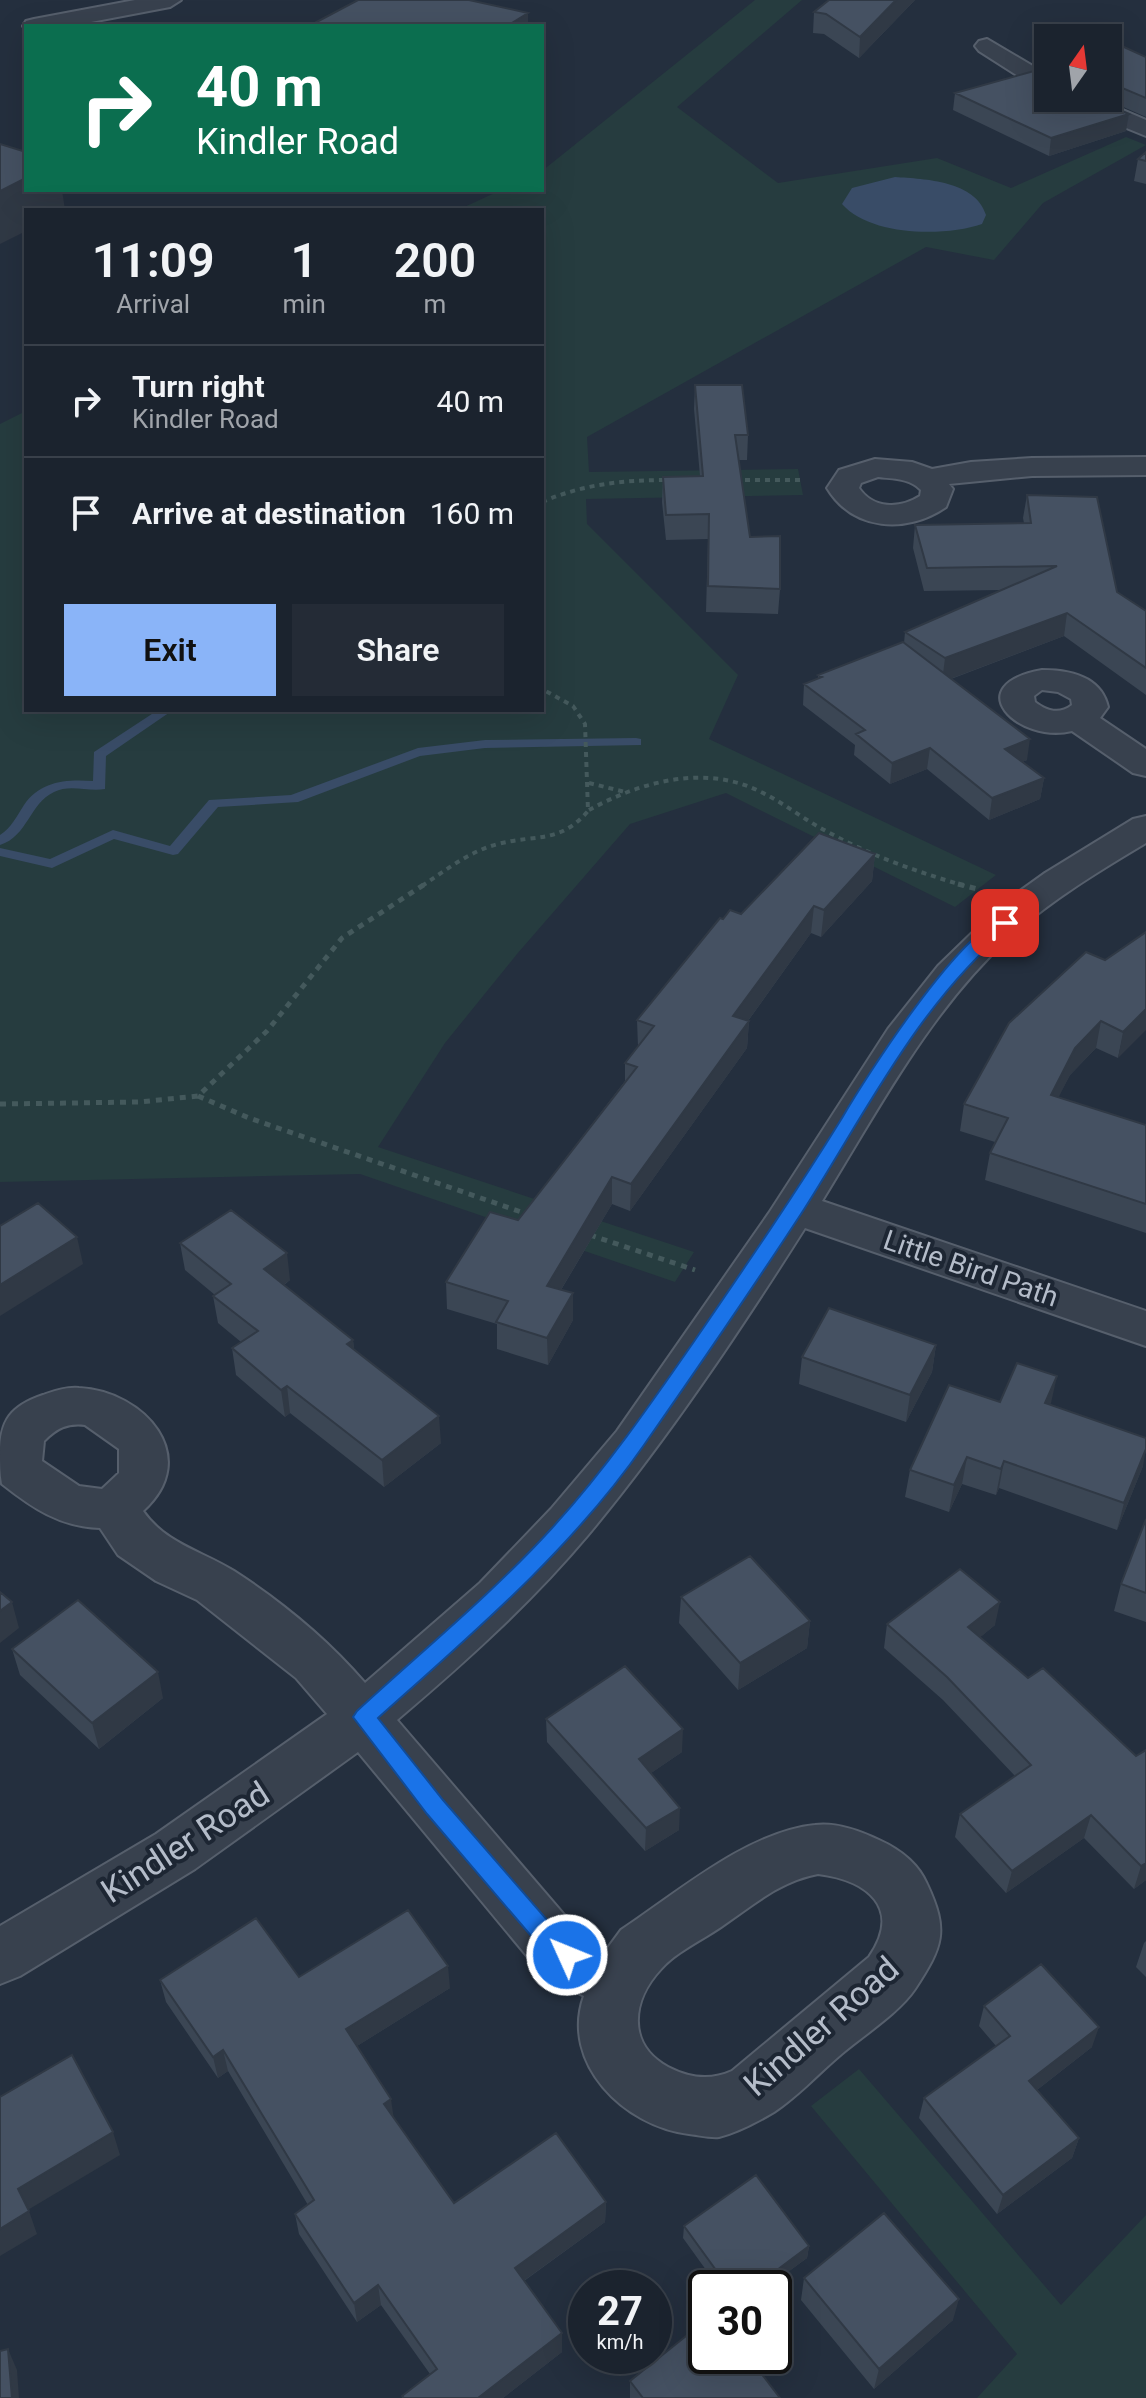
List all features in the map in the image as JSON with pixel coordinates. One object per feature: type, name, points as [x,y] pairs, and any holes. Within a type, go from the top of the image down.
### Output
[{"type":"street","points":[[48,24],[126,4],[170,0]]},
{"type":"street","points":[[987,46],[1034,76]]},
{"type":"street","points":[[1107,112],[1146,129]]},
{"type":"street","points":[[928,479],[971,471],[1032,467],[1146,466]]},
{"type":"street","points":[[890,467],[912,471],[928,479],[937,489],[935,500],[916,512],[898,514],[875,512],[856,505],[847,498],[843,488],[850,477],[861,471],[890,467]]},
{"type":"street","points":[[1078,719],[1146,765]]},
{"type":"street","name":"Kindler Road","points":[[0,1957],[229,1817],[364,1717],[460,1631],[559,1535],[635,1443],[795,1208],[887,1057],[939,988],[982,942],[1028,904],[1072,871],[1146,827]]},
{"type":"street","name":"Little Bird Path","points":[[795,1208],[1146,1329]]},
{"type":"street","points":[[113,1508],[136,1541],[174,1566],[215,1585],[279,1631],[315,1662],[552,1943],[583,1966],[617,1983]]},
{"type":"street","name":"Kindler Road","points":[[818,1849],[850,1853],[879,1867],[904,1895],[914,1920],[909,1948],[890,1976],[753,2091],[717,2108],[675,2103],[635,2081],[613,2054],[606,2016],[617,1983],[641,1949],[767,1864],[792,1854],[818,1849]]},
{"type":"path","points":[[721,480],[850,477]]},
{"type":"path","points":[[544,501],[577,486],[597,481],[675,480]]},
{"type":"path","points":[[544,690],[572,702],[585,724],[588,811]]},
{"type":"path","points":[[198,1096],[267,1031],[342,938],[464,858],[497,844],[559,835],[576,825],[588,811],[626,792],[702,777],[735,781],[757,790],[826,832],[879,857],[929,876],[1028,904]]},
{"type":"path","points":[[589,783],[626,792]]},
{"type":"path","points":[[0,1104],[139,1102],[198,1096],[249,1118],[536,1217]]},
{"type":"path","points":[[580,1231],[695,1270]]},
{"type":"green space","points":[[755,0],[802,0],[677,107],[778,183],[937,158],[1011,188],[1126,137],[1146,145],[1043,203],[994,260],[926,247],[587,437],[589,472],[798,469],[803,495],[586,499],[587,524],[738,675],[709,739],[996,875],[955,907],[726,793],[630,824],[517,954],[445,1043],[378,1147],[694,1252],[675,1282],[360,1174],[0,1182],[0,424],[24,412],[24,712],[544,712],[544,208],[462,208],[497,192],[544,192],[544,169]]},
{"type":"green space","points":[[859,2069],[1061,2305],[1146,2215],[1146,2398],[977,2398],[1017,2354],[811,2106]]},
{"type":"water","points":[[895,177],[934,181],[961,189],[980,204],[986,215],[982,224],[948,231],[908,231],[870,222],[854,215],[842,204],[852,188]]},
{"type":"building","points":[[358,0],[469,0],[528,13],[510,24],[313,24]]},
{"type":"building","points":[[829,0],[896,0],[860,37],[826,14],[814,12]]},
{"type":"building","points":[[1122,48],[1146,57],[1146,98],[1122,88]]},
{"type":"building","points":[[1034,71],[1034,112],[1122,111],[1129,114],[1051,138],[955,93]]},
{"type":"building","points":[[0,144],[24,151],[24,179],[0,191]]},
{"type":"building","points":[[695,385],[742,385],[748,435],[735,435],[750,537],[780,536],[780,589],[708,586],[709,514],[666,515],[663,477],[703,476]]},
{"type":"building","points":[[1027,495],[1097,497],[1117,592],[1146,611],[1146,668],[1067,613],[945,658],[905,632],[1057,566],[927,568],[915,525],[1031,523]]},
{"type":"building","points":[[903,642],[1030,739],[1005,749],[1044,778],[992,798],[930,748],[892,763],[856,734],[865,730],[804,684],[822,677],[818,675]]},
{"type":"building","points":[[819,833],[875,854],[824,910],[814,906],[733,1016],[749,1021],[631,1184],[612,1177],[547,1286],[573,1293],[547,1338],[496,1322],[508,1301],[446,1282],[490,1212],[518,1220],[637,1067],[625,1063],[654,1026],[637,1020],[720,918],[723,919],[730,910],[741,914]]},
{"type":"building","points":[[1146,932],[1146,1009],[1123,1032],[1101,1021],[1075,1048],[1051,1095],[1146,1125],[1146,1204],[990,1153],[1008,1118],[964,1104],[1009,1023],[1086,952],[1105,960]]},
{"type":"building","points":[[38,1203],[77,1237],[0,1285],[0,1226]]},
{"type":"building","points":[[231,1210],[287,1253],[264,1269],[353,1340],[347,1344],[439,1416],[382,1460],[287,1386],[281,1390],[232,1348],[258,1331],[213,1296],[231,1284],[180,1243]]},
{"type":"building","points":[[829,1308],[936,1345],[910,1395],[802,1357]]},
{"type":"building","points":[[1017,1363],[1057,1376],[1045,1403],[1146,1438],[1146,1449],[1124,1503],[1004,1461],[1001,1469],[967,1457],[954,1485],[910,1470],[949,1385],[1000,1402]]},
{"type":"building","points":[[1146,1519],[1146,1593],[1121,1584]]},
{"type":"building","points":[[750,1556],[810,1621],[740,1663],[681,1597]]},
{"type":"building","points":[[960,1569],[1000,1602],[968,1627],[1028,1678],[1043,1668],[1136,1756],[1146,1750],[1146,1863],[1141,1866],[1091,1815],[1012,1871],[960,1814],[1031,1765],[947,1677],[887,1624]]},
{"type":"building","points":[[0,1592],[12,1602],[0,1611]]},
{"type":"building","points":[[78,1600],[158,1672],[92,1723],[12,1649]]},
{"type":"building","points":[[625,1666],[683,1729],[639,1759],[680,1808],[646,1828],[546,1719]]},
{"type":"building","points":[[408,1910],[448,1966],[346,2029],[391,2099],[384,2104],[454,2203],[556,2133],[606,2202],[515,2268],[562,2333],[478,2398],[402,2396],[437,2369],[378,2285],[354,2303],[295,2214],[314,2200],[223,2050],[213,2057],[160,1980],[256,1918],[299,1977]]},
{"type":"building","points":[[1041,1964],[1099,2027],[1029,2081],[1079,2138],[1003,2195],[924,2098],[1010,2036],[984,2006]]},
{"type":"building","points":[[72,2055],[113,2132],[18,2189],[29,2211],[0,2229],[0,2097]]},
{"type":"building","points":[[756,2175],[809,2246],[777,2270],[716,2270],[684,2226]]},
{"type":"building","points":[[884,2213],[959,2299],[879,2369],[804,2278]]},
{"type":"building","points":[[688,2334],[688,2374],[762,2374],[780,2398],[643,2398],[630,2381],[639,2374],[672,2374],[672,2347]]},
{"type":"building","points":[[8,2349],[12,2398],[0,2398],[0,2351]]},
{"type":"waterway","points":[[0,841],[13,833],[33,802],[47,790],[64,785],[100,786],[99,755],[164,712]]},
{"type":"waterway","points":[[0,852],[52,864],[113,834],[173,851],[214,803],[293,799],[418,752],[485,744],[636,742]]},
{"type":"route","points":[[567,1955],[552,1943],[415,1784],[364,1717],[460,1631],[559,1535],[635,1443],[795,1208],[887,1057],[939,988],[982,942],[1005,923]]}]
